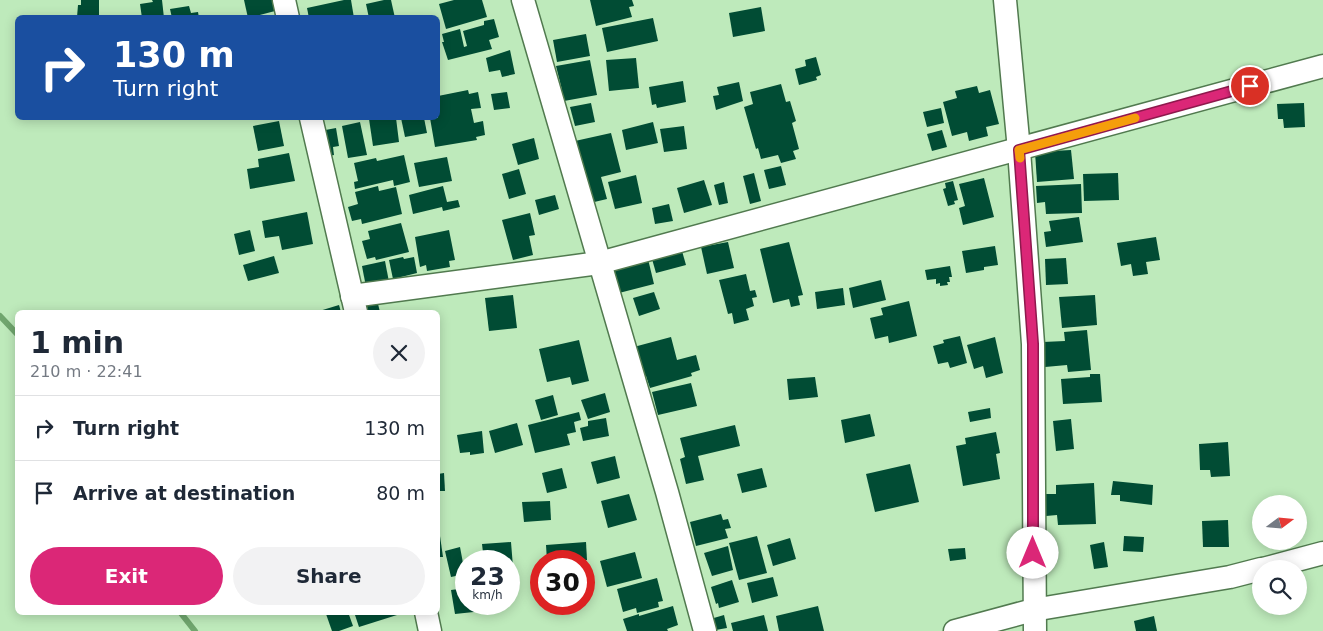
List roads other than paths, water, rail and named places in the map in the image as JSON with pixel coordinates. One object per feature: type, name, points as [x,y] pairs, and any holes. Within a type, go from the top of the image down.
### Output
[{"type":"street","points":[[284,0],[287,15]]},
{"type":"street","points":[[523,0],[667,492],[705,631]]},
{"type":"street","points":[[1005,0],[1019,150],[1033,344],[1034,621]]},
{"type":"street","points":[[311,120],[354,304],[599,263],[1323,66]]},
{"type":"street","points":[[1296,560],[1323,553]]},
{"type":"street","points":[[955,631],[1034,621],[1252,572]]},
{"type":"street","points":[[427,615],[430,631]]},
{"type":"waterway","points":[[0,316],[15,332]]},
{"type":"waterway","points":[[182,615],[195,631]]}]
